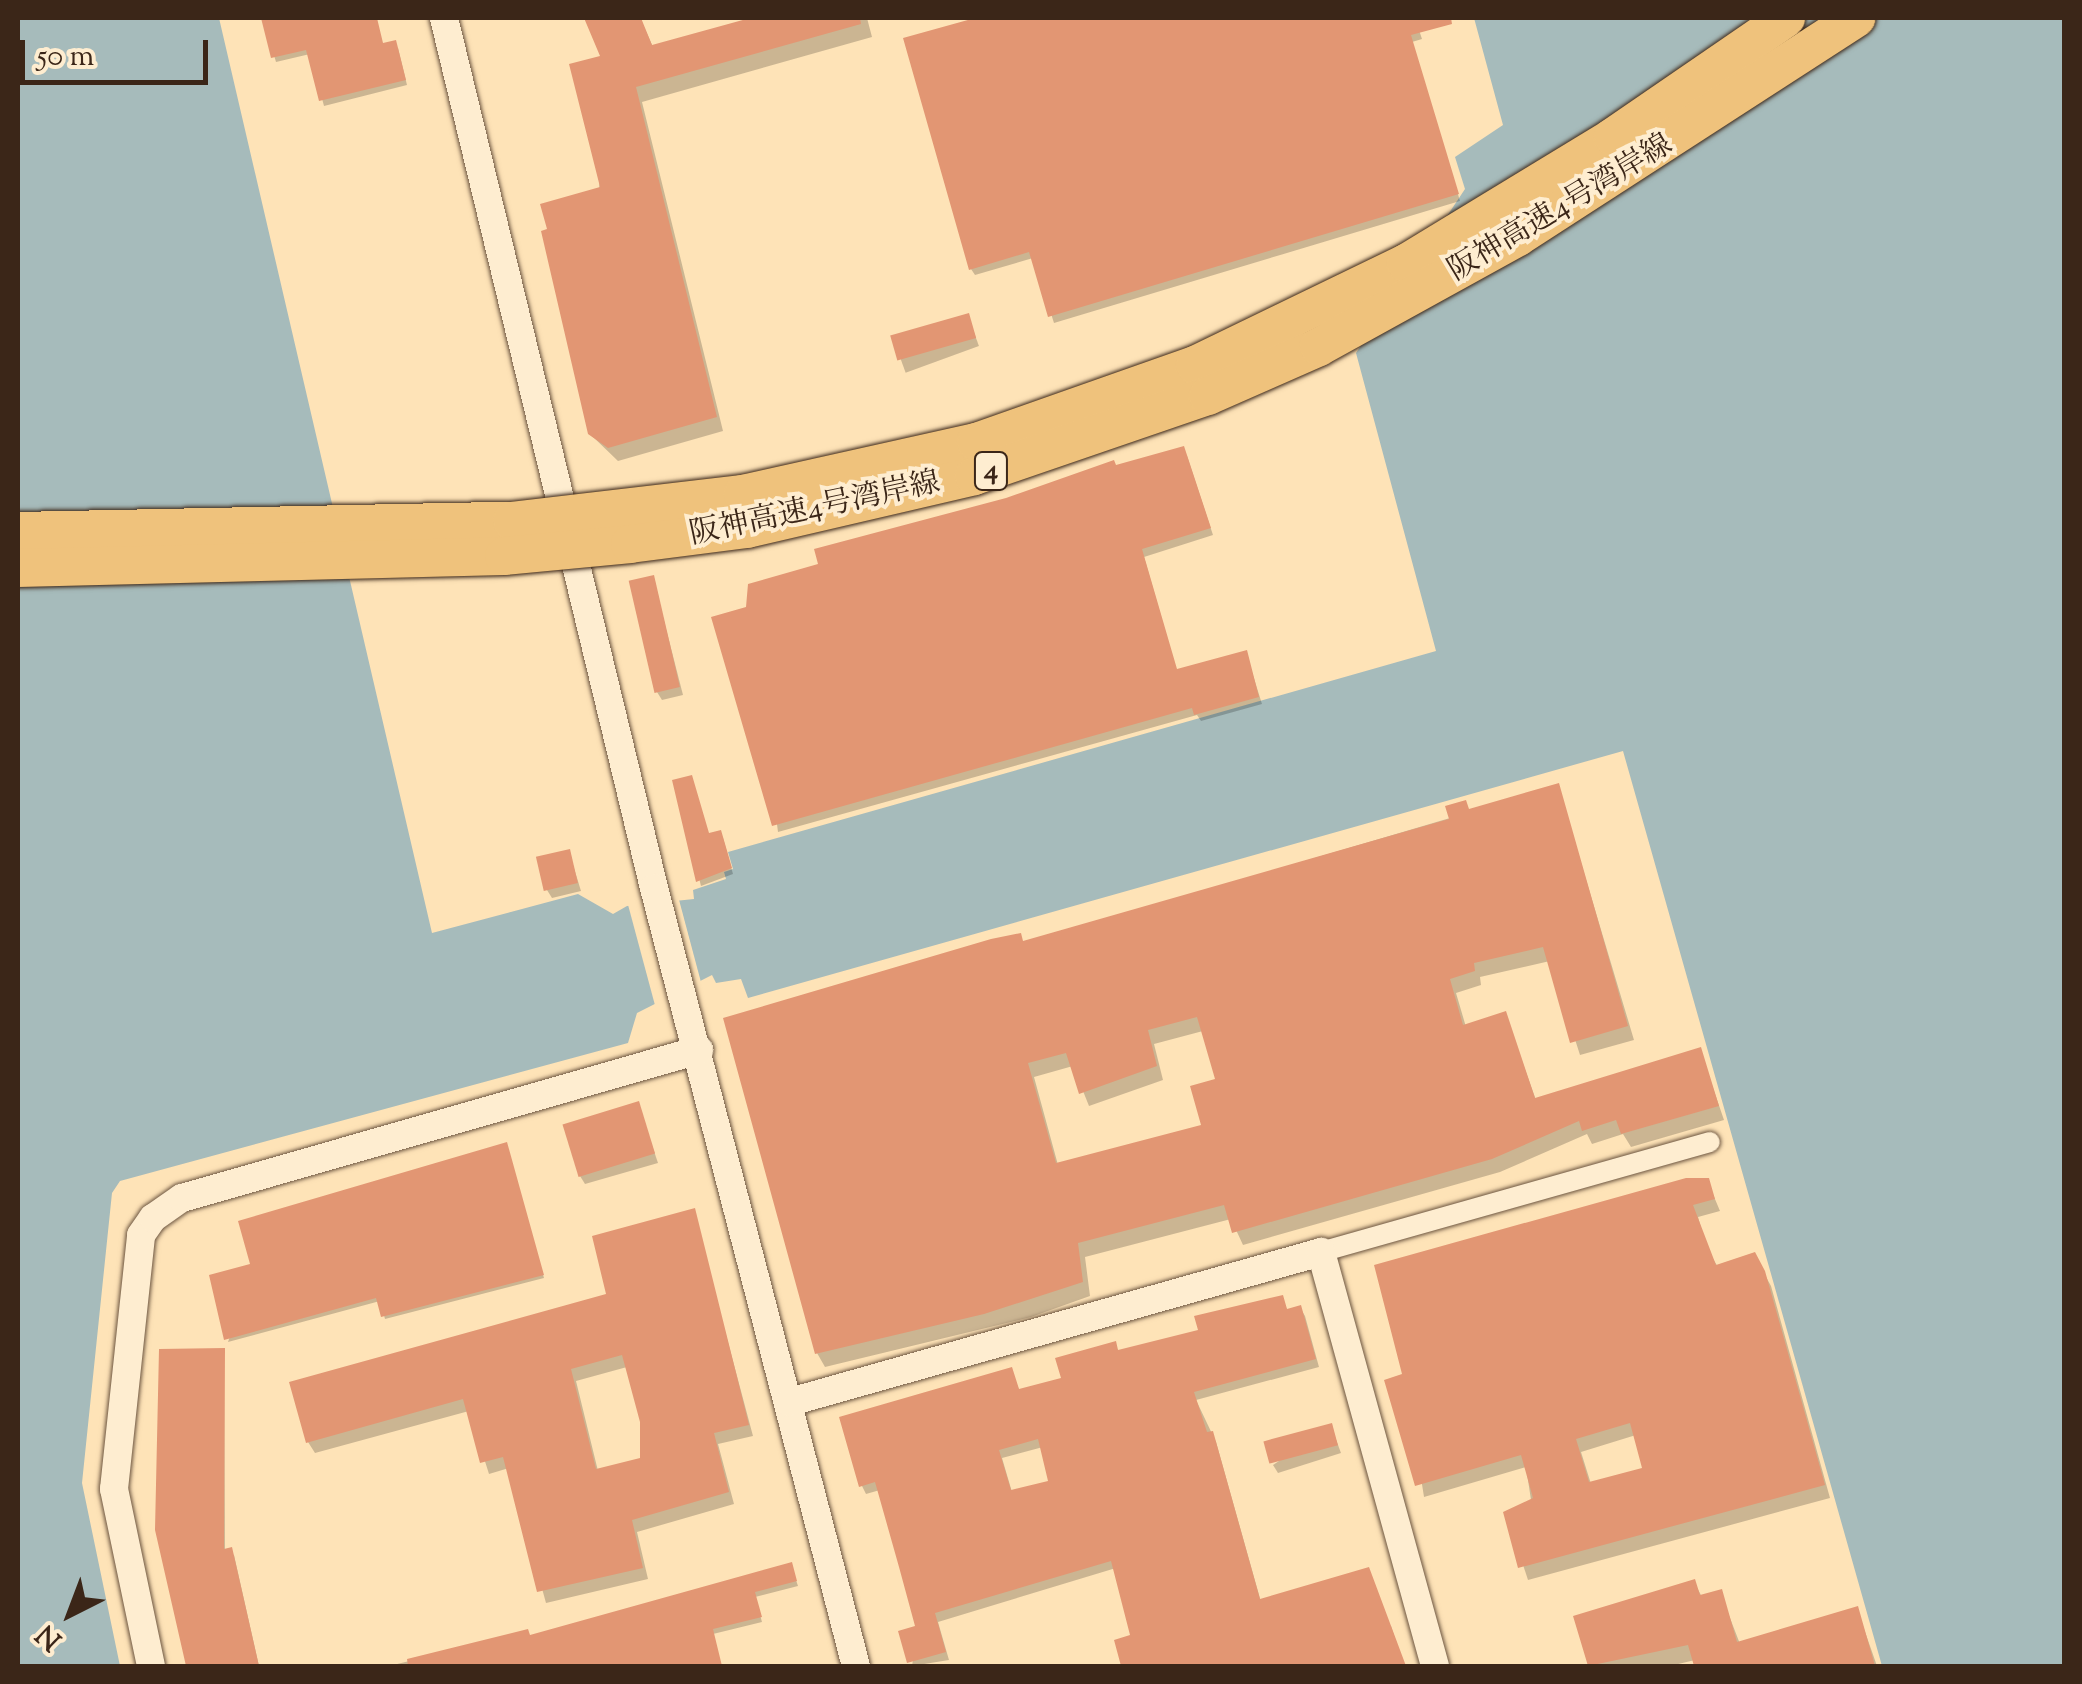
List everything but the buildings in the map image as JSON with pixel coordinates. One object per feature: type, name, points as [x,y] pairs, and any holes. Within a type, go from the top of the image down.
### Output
[{"type":"highway","name":"阪神高速4号湾岸線","points":[[18,531],[532,519],[743,494],[976,442],[1177,372],[1303,317],[1525,192],[1786,18]]},
{"type":"highway","name":"阪神高速4号湾岸線","points":[[18,568],[594,548],[747,529],[974,476],[1105,434],[1319,347],[1534,228],[1856,18]]},
{"type":"street","points":[[444,18],[654,888],[856,1666]]},
{"type":"street","points":[[152,1666],[114,1489],[141,1236],[154,1218],[182,1198],[699,1050]]},
{"type":"street","points":[[790,1402],[1710,1142]]},
{"type":"street","points":[[1321,1252],[1435,1666]]},
{"type":"shaded area","points":[[18,18],[219,18],[432,933],[578,894],[613,914],[627,906],[694,899],[693,890],[726,879],[724,872],[733,869],[728,852],[1436,651],[1356,353],[1465,189],[1455,157],[1503,125],[1474,18],[2064,18],[2064,1666],[1882,1666],[1623,751],[748,998],[741,979],[716,983],[712,975],[637,1013],[628,1043],[120,1181],[112,1193],[82,1483],[120,1666],[18,1666]]},
{"type":"pier","points":[[678,896],[702,986],[656,1009],[627,901]]}]
